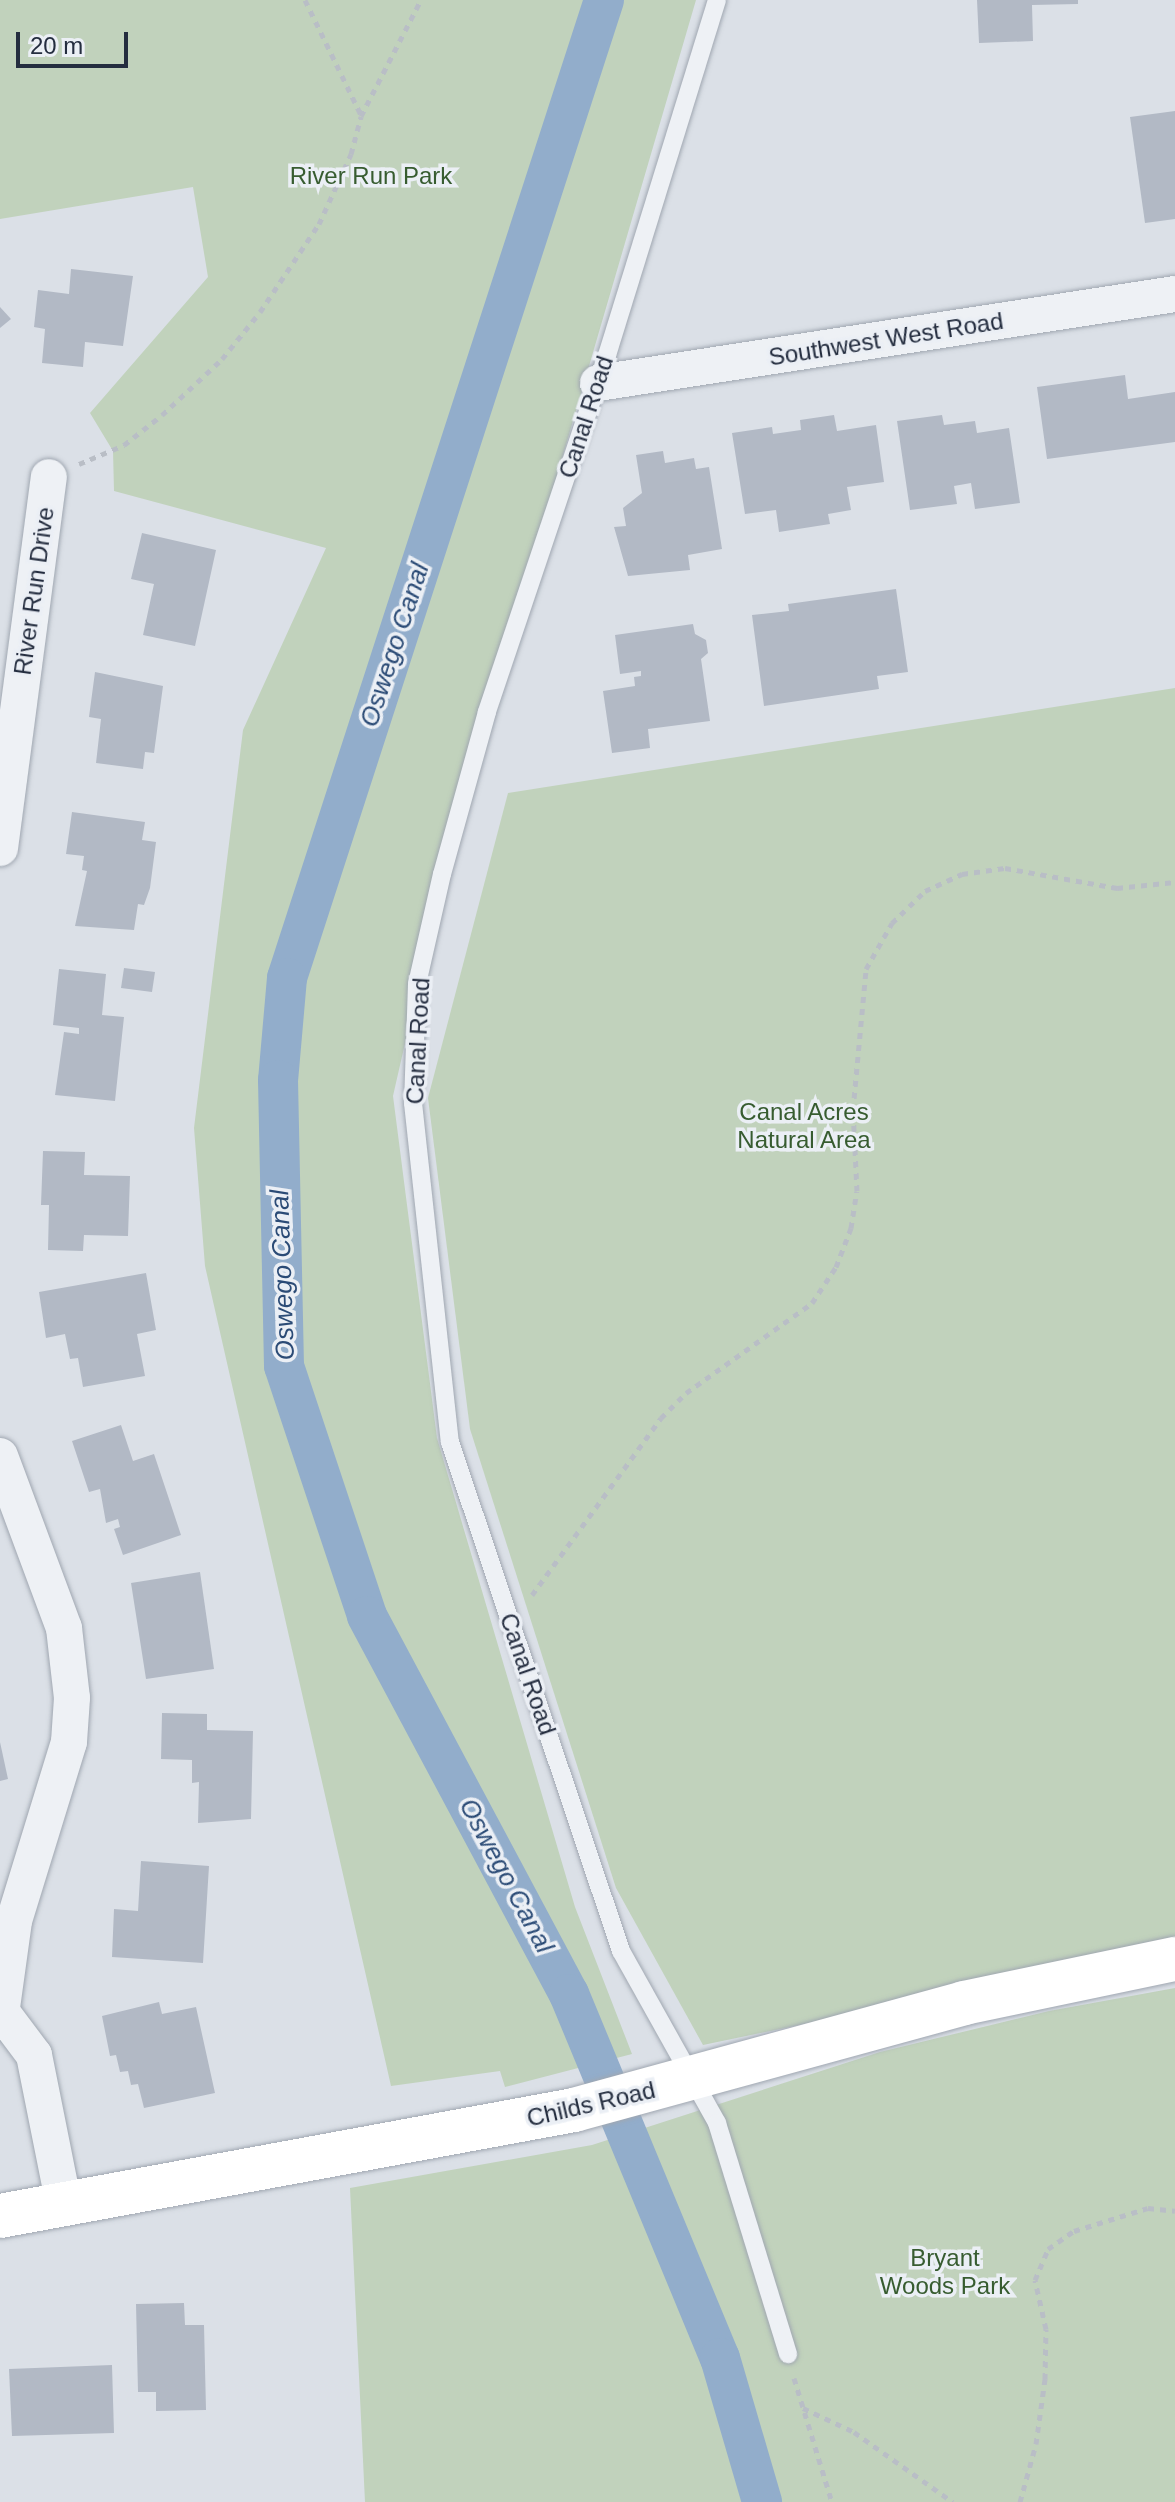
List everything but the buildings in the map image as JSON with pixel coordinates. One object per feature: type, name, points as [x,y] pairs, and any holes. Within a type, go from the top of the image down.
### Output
[{"type":"street","name":"Southwest West Road","points":[[598,383],[1175,294]]},
{"type":"street","name":"River Run Drive","points":[[0,848],[49,477]]},
{"type":"street","points":[[0,1456],[64,1628],[72,1698],[69,1742],[2,1971],[2,2019],[34,2055],[64,2205]]},
{"type":"street","name":"Childs Road","points":[[0,2216],[409,2141],[671,2085],[964,2003],[1175,1959]]},
{"type":"lane","name":"Canal Road","points":[[717,0],[598,383],[487,712],[417,984],[413,1103],[450,1442],[621,1951],[671,2085],[717,2123],[788,2354]]},
{"type":"path","points":[[305,0],[361,116]]},
{"type":"path","points":[[49,477],[124,445],[222,359],[305,249],[346,167],[361,116],[421,0]]},
{"type":"path","points":[[510,1621],[627,1471],[661,1418],[686,1393],[812,1303],[836,1267],[851,1228],[857,1191],[853,1110],[866,969],[892,923],[925,891],[962,874],[1005,868],[1117,888],[1175,882]]},
{"type":"path","points":[[1020,2502],[1036,2444],[1045,2379],[1046,2329],[1035,2280],[1048,2249],[1074,2231],[1148,2208],[1175,2211]]},
{"type":"path","points":[[788,2354],[832,2502]]},
{"type":"path","points":[[803,2408],[854,2432],[953,2502]]},
{"type":"green space","name":"River Run Park","points":[[0,0],[696,0],[454,828],[393,1096],[437,1438],[575,1907],[632,2054],[505,2087],[500,2071],[391,2086],[205,1266],[194,1128],[243,730],[326,548],[114,491],[113,451],[90,413],[208,277],[193,187],[0,219]]},
{"type":"green space","name":"Canal Acres Natural Area","points":[[1175,688],[1175,1947],[703,2045],[616,1888],[470,1429],[428,1098],[508,793]]},
{"type":"green space","name":"Bryant Woods Park","points":[[1175,1988],[1175,2502],[365,2502],[350,2188],[592,2145],[880,2052],[1049,2011]]},
{"type":"waterway","name":"Oswego Canal","points":[[604,0],[287,978],[278,1080],[284,1366],[367,1616],[569,1994],[720,2358],[762,2502]]}]
